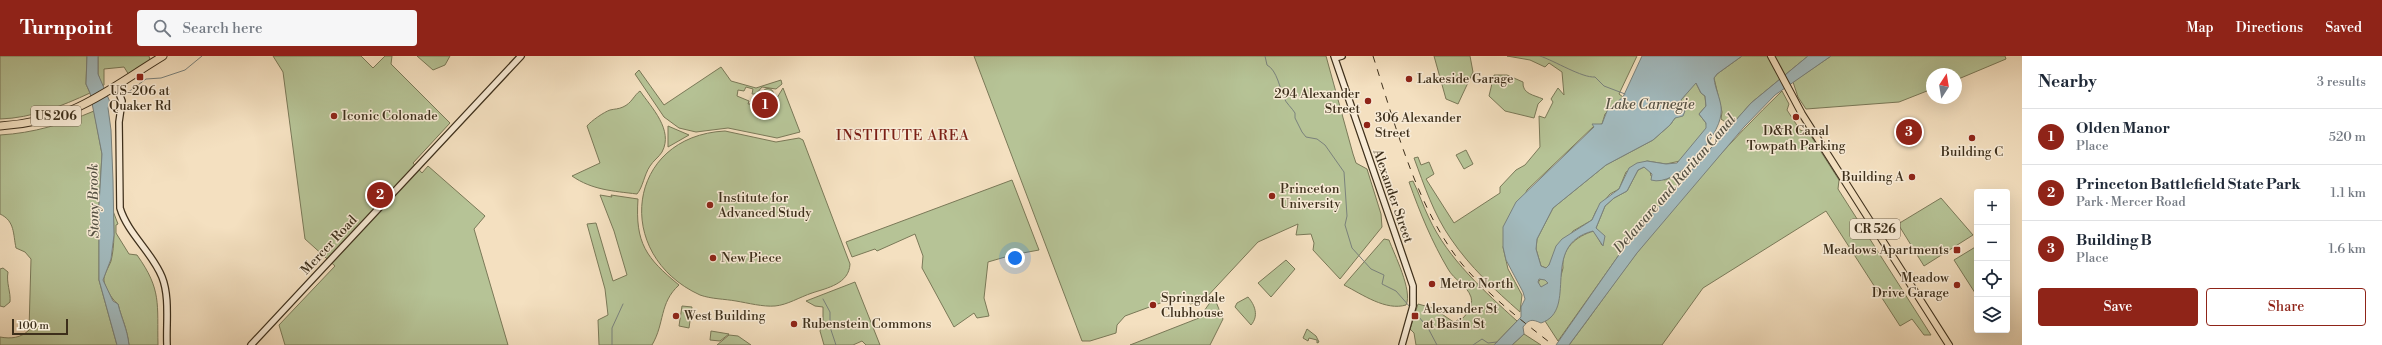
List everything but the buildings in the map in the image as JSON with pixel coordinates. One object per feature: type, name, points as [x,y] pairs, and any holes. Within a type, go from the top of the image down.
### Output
[{"type":"highway","name":"US 206","points":[[0,126],[50,118],[86,104],[116,91],[163,56]]},
{"type":"main road","name":"Mercer Road","points":[[251,345],[521,56]]},
{"type":"main road","points":[[1334,57],[1342,56]]},
{"type":"main road","name":"CR 526","points":[[1772,56],[1802,114],[1949,345]]},
{"type":"main road","name":"Alexander Street","points":[[1334,57],[1412,283],[1414,302],[1402,345]]},
{"type":"main road","points":[[116,91],[122,101],[119,122],[120,208],[128,225],[159,270],[166,292],[167,345]]},
{"type":"green space","points":[[0,56],[87,56],[86,84],[90,93],[35,114],[0,119]]},
{"type":"green space","points":[[98,56],[149,56],[150,60],[129,75],[124,67],[104,69],[104,85],[102,86],[98,74]]},
{"type":"green space","points":[[273,56],[361,56],[373,68],[385,56],[392,56],[391,64],[450,123],[413,163],[422,173],[428,166],[485,216],[474,229],[508,345],[285,345],[279,325],[335,266],[305,239],[283,72]]},
{"type":"green space","points":[[417,56],[450,56],[445,65],[433,70]]},
{"type":"green space","points":[[974,56],[1326,56],[1353,154],[1356,163],[1367,169],[1381,214],[1382,227],[1340,279],[1313,250],[1314,243],[1311,234],[1296,235],[1298,224],[1258,242],[1203,301],[1190,304],[1182,295],[1125,316],[1117,325],[1116,333],[1090,341],[1082,341]]},
{"type":"green space","points":[[1434,56],[1470,56],[1473,72],[1458,104],[1446,99]]},
{"type":"green space","points":[[1507,56],[1637,56],[1619,94],[1623,97],[1605,114],[1602,124],[1594,126],[1527,190],[1503,247],[1508,269],[1522,295],[1520,312],[1492,287],[1475,269],[1451,239],[1434,210],[1414,158],[1418,157],[1421,165],[1429,162],[1434,174],[1426,179],[1454,223],[1500,193],[1500,187],[1516,170],[1525,165],[1540,147],[1539,116],[1545,118],[1553,102],[1551,99],[1558,88],[1564,95],[1562,72],[1549,63],[1545,67],[1530,60]]},
{"type":"green space","points":[[1742,56],[1808,56],[1751,103],[1731,126],[1721,119],[1722,112],[1714,78],[1717,74]]},
{"type":"green space","points":[[1831,56],[2005,56],[2006,59],[1962,77],[1962,68],[1926,68],[1926,91],[1899,102],[1806,109],[1798,97],[1793,82]]},
{"type":"green space","points":[[721,67],[731,81],[756,88],[781,80],[782,84],[776,89],[762,87],[756,94],[752,94],[753,89],[746,87],[744,91],[738,90],[737,96],[749,101],[748,104],[760,104],[759,107],[769,111],[783,88],[800,132],[777,138],[728,128],[696,132],[679,128],[664,117],[635,74],[639,70],[664,105]]},
{"type":"green space","points":[[1494,75],[1507,75],[1523,82],[1524,89],[1527,92],[1543,99],[1538,104],[1534,118],[1505,111],[1489,96]]},
{"type":"green space","points":[[1694,83],[1696,83],[1701,93],[1705,96],[1706,106],[1699,114],[1706,123],[1707,128],[1680,161],[1666,164],[1647,161],[1626,172],[1619,189],[1610,194],[1596,211],[1592,220],[1573,231],[1546,268],[1541,266],[1536,249],[1537,239],[1553,208],[1606,165],[1653,140],[1670,125],[1675,118],[1685,111],[1681,109],[1681,100]]},
{"type":"green space","points":[[766,89],[770,89],[772,90],[772,98],[766,99],[763,96],[763,92]]},
{"type":"green space","points":[[640,91],[660,119],[665,135],[665,144],[662,152],[651,164],[637,194],[611,191],[595,187],[572,176],[600,163],[587,126],[594,119],[604,113],[626,105]]},
{"type":"green space","points":[[1782,91],[1789,104],[1787,110],[1800,130],[1809,133],[1839,180],[1838,189],[1931,335],[1924,335],[1912,319],[1900,326],[1826,211],[1703,288],[1662,345],[1569,345],[1636,254],[1670,212],[1706,170]]},
{"type":"green space","points":[[94,111],[102,154],[99,205],[99,280],[117,345],[0,345],[0,337],[16,337],[23,335],[29,330],[31,259],[25,252],[16,248],[11,224],[0,214],[0,135],[48,127]]},
{"type":"green space","points":[[668,126],[689,135],[668,147]]},
{"type":"green space","points":[[725,131],[776,142],[799,138],[803,140],[850,264],[849,271],[841,281],[830,287],[784,304],[775,306],[761,305],[700,295],[672,277],[653,253],[643,227],[642,200],[650,175],[667,153],[692,138]]},
{"type":"green space","points":[[1466,150],[1473,164],[1464,169],[1456,155]]},
{"type":"green space","points":[[1644,167],[1650,171],[1651,176],[1665,180],[1682,172],[1687,175],[1619,255],[1558,341],[1545,321],[1550,317],[1563,268],[1564,255],[1571,244],[1581,236],[1594,231],[1602,245],[1600,233],[1596,228],[1605,206],[1614,198],[1627,191],[1638,170]]},
{"type":"green space","points":[[1012,180],[1039,250],[1012,255],[988,262],[984,298],[989,316],[977,318],[974,313],[954,327],[922,268],[923,256],[915,234],[877,251],[875,249],[852,257],[846,242]]},
{"type":"green space","points":[[1413,181],[1429,218],[1446,247],[1468,274],[1517,321],[1494,345],[1416,345],[1414,333],[1410,329],[1418,304],[1433,308],[1455,323],[1457,320],[1460,321],[1467,313],[1472,301],[1464,286],[1451,273],[1442,259],[1422,216],[1409,182]]},
{"type":"green space","points":[[600,195],[638,199],[638,227],[645,248],[658,266],[679,285],[668,299],[659,329],[652,345],[599,345],[598,320],[608,315],[605,289],[587,224],[596,223],[613,281],[627,275],[614,231]]},
{"type":"green space","points":[[1941,198],[1973,235],[1924,266],[1898,224]]},
{"type":"green space","points":[[113,211],[118,224],[116,225],[116,233],[129,254],[137,255],[151,278],[158,308],[158,345],[129,345],[126,329],[118,304],[108,291],[105,284],[104,276],[111,261],[113,249]]},
{"type":"green space","points":[[1384,239],[1389,240],[1402,272],[1407,291],[1406,305],[1391,306],[1383,304],[1344,285]]},
{"type":"green space","points":[[1974,248],[1974,291],[1954,260]]},
{"type":"green space","points":[[1286,260],[1295,269],[1271,297],[1258,283]]},
{"type":"green space","points":[[3,268],[8,272],[10,298],[10,302],[4,307],[0,306],[0,269]]},
{"type":"green space","points":[[1541,279],[1545,279],[1547,283],[1545,287],[1541,287],[1539,285],[1539,281]]},
{"type":"green space","points":[[855,282],[880,345],[866,345],[862,341],[853,345],[824,345],[820,331],[823,322],[823,307],[815,306],[806,301]]},
{"type":"green space","points":[[1214,297],[1223,319],[1210,345],[1130,345],[1199,318]]},
{"type":"green space","points":[[1248,297],[1253,303],[1255,311],[1255,318],[1251,325],[1235,307],[1237,303]]},
{"type":"green space","points":[[682,306],[692,307],[689,328],[679,326]]},
{"type":"green space","points":[[1307,329],[1316,336],[1319,342],[1317,343],[1317,340],[1309,338],[1308,341],[1303,338]]},
{"type":"green space","points":[[711,331],[729,334],[720,341],[710,340]]},
{"type":"green space","points":[[1524,334],[1541,345],[1512,345]]},
{"type":"green space","points":[[729,335],[738,336],[751,345],[717,345]]},
{"type":"water","name":"Stony Brook","points":[[87,56],[98,56],[98,74],[110,102],[108,108],[111,130],[114,235],[111,259],[103,280],[113,301],[118,304],[126,329],[129,345],[117,345],[99,280],[99,205],[102,154],[90,93],[86,84]]},
{"type":"water","name":"Lake Carnegie","points":[[1642,56],[1742,56],[1717,74],[1714,78],[1721,105],[1721,114],[1713,135],[1695,159],[1673,176],[1661,180],[1651,180],[1652,174],[1644,167],[1638,170],[1627,191],[1614,198],[1605,206],[1596,228],[1605,236],[1603,246],[1593,231],[1577,238],[1567,249],[1563,263],[1558,305],[1552,316],[1541,323],[1533,320],[1527,322],[1523,327],[1524,334],[1512,345],[1494,345],[1521,317],[1521,307],[1525,299],[1523,292],[1506,260],[1503,247],[1503,227],[1516,202],[1594,127],[1592,124],[1602,124],[1607,111],[1623,97]],"holes":[[[1696,83],[1701,93],[1705,96],[1706,106],[1699,114],[1706,123],[1706,128],[1677,163],[1666,164],[1647,161],[1637,163],[1629,168],[1619,189],[1600,203],[1592,220],[1562,239],[1556,246],[1549,265],[1546,268],[1541,266],[1536,249],[1537,239],[1553,208],[1606,165],[1653,140],[1670,125],[1675,118],[1683,116],[1685,111],[1681,109],[1681,100]],[[1539,279],[1545,280],[1548,283],[1541,287],[1538,282]]]},
{"type":"water","points":[[1808,56],[1831,56],[1775,95],[1744,127],[1637,253],[1569,345],[1556,345],[1630,239],[1751,103]]},
{"type":"waterway","points":[[123,96],[146,79],[161,78],[185,70],[202,56]]},
{"type":"waterway","points":[[1265,56],[1267,65],[1276,75],[1284,98],[1295,113],[1295,118],[1302,132],[1306,137],[1317,139],[1325,145],[1344,172],[1347,216],[1345,225],[1352,248],[1371,269],[1384,275],[1382,284],[1396,291],[1410,307]]},
{"type":"waterway","points":[[1540,56],[1583,75],[1595,77],[1604,86],[1625,94]]},
{"type":"waterway","points":[[109,103],[118,99]]},
{"type":"waterway","points":[[823,299],[830,312],[830,327],[836,345]]},
{"type":"waterway","points":[[612,345],[612,328],[623,304]]},
{"type":"waterway","points":[[1414,311],[1428,328],[1437,345]]},
{"type":"waterway","points":[[1473,345],[1482,339],[1488,343],[1497,342]]},
{"type":"railway","points":[[1373,56],[1409,165],[1432,218],[1446,242],[1462,264],[1483,286],[1505,307],[1553,345]]},
{"type":"place","name":"US-206 at Quaker Rd","points":[[140,77]]},
{"type":"place","name":"Lakeside Garage","points":[[1409,79]]},
{"type":"place","name":"294 Alexander Street","points":[[1368,101]]},
{"type":"place","name":"Olden Manor","points":[[765,105]]},
{"type":"place","name":"Iconic Colonade","points":[[334,116]]},
{"type":"place","name":"D&R Canal Towpath Parking","points":[[1796,117]]},
{"type":"place","name":"306 Alexander Street","points":[[1367,125]]},
{"type":"place","name":"Building B","points":[[1909,132]]},
{"type":"place","name":"Building C","points":[[1972,138]]},
{"type":"place","name":"Building A","points":[[1912,177]]},
{"type":"place","name":"Princeton Battlefield State Park","points":[[380,195]]},
{"type":"place","name":"Princeton University","points":[[1272,196]]},
{"type":"place","name":"Institute for Advanced Study","points":[[710,205]]},
{"type":"place","name":"Meadows Apartments","points":[[1957,250]]},
{"type":"place","name":"New Piece","points":[[713,258]]},
{"type":"place","name":"Metro North","points":[[1432,284]]},
{"type":"place","name":"Meadow Drive Garage","points":[[1957,285]]},
{"type":"place","name":"Springdale Clubhouse","points":[[1153,305]]},
{"type":"place","name":"West Building","points":[[676,316]]},
{"type":"place","name":"Alexander St at Basin St","points":[[1415,316]]},
{"type":"place","name":"Rubenstein Commons","points":[[794,324]]},
{"type":"district","name":"INSTITUTE AREA","points":[[903,136]]},
{"type":"water label","name":"Delaware and Raritan Canal","points":[[1675,184]]}]
